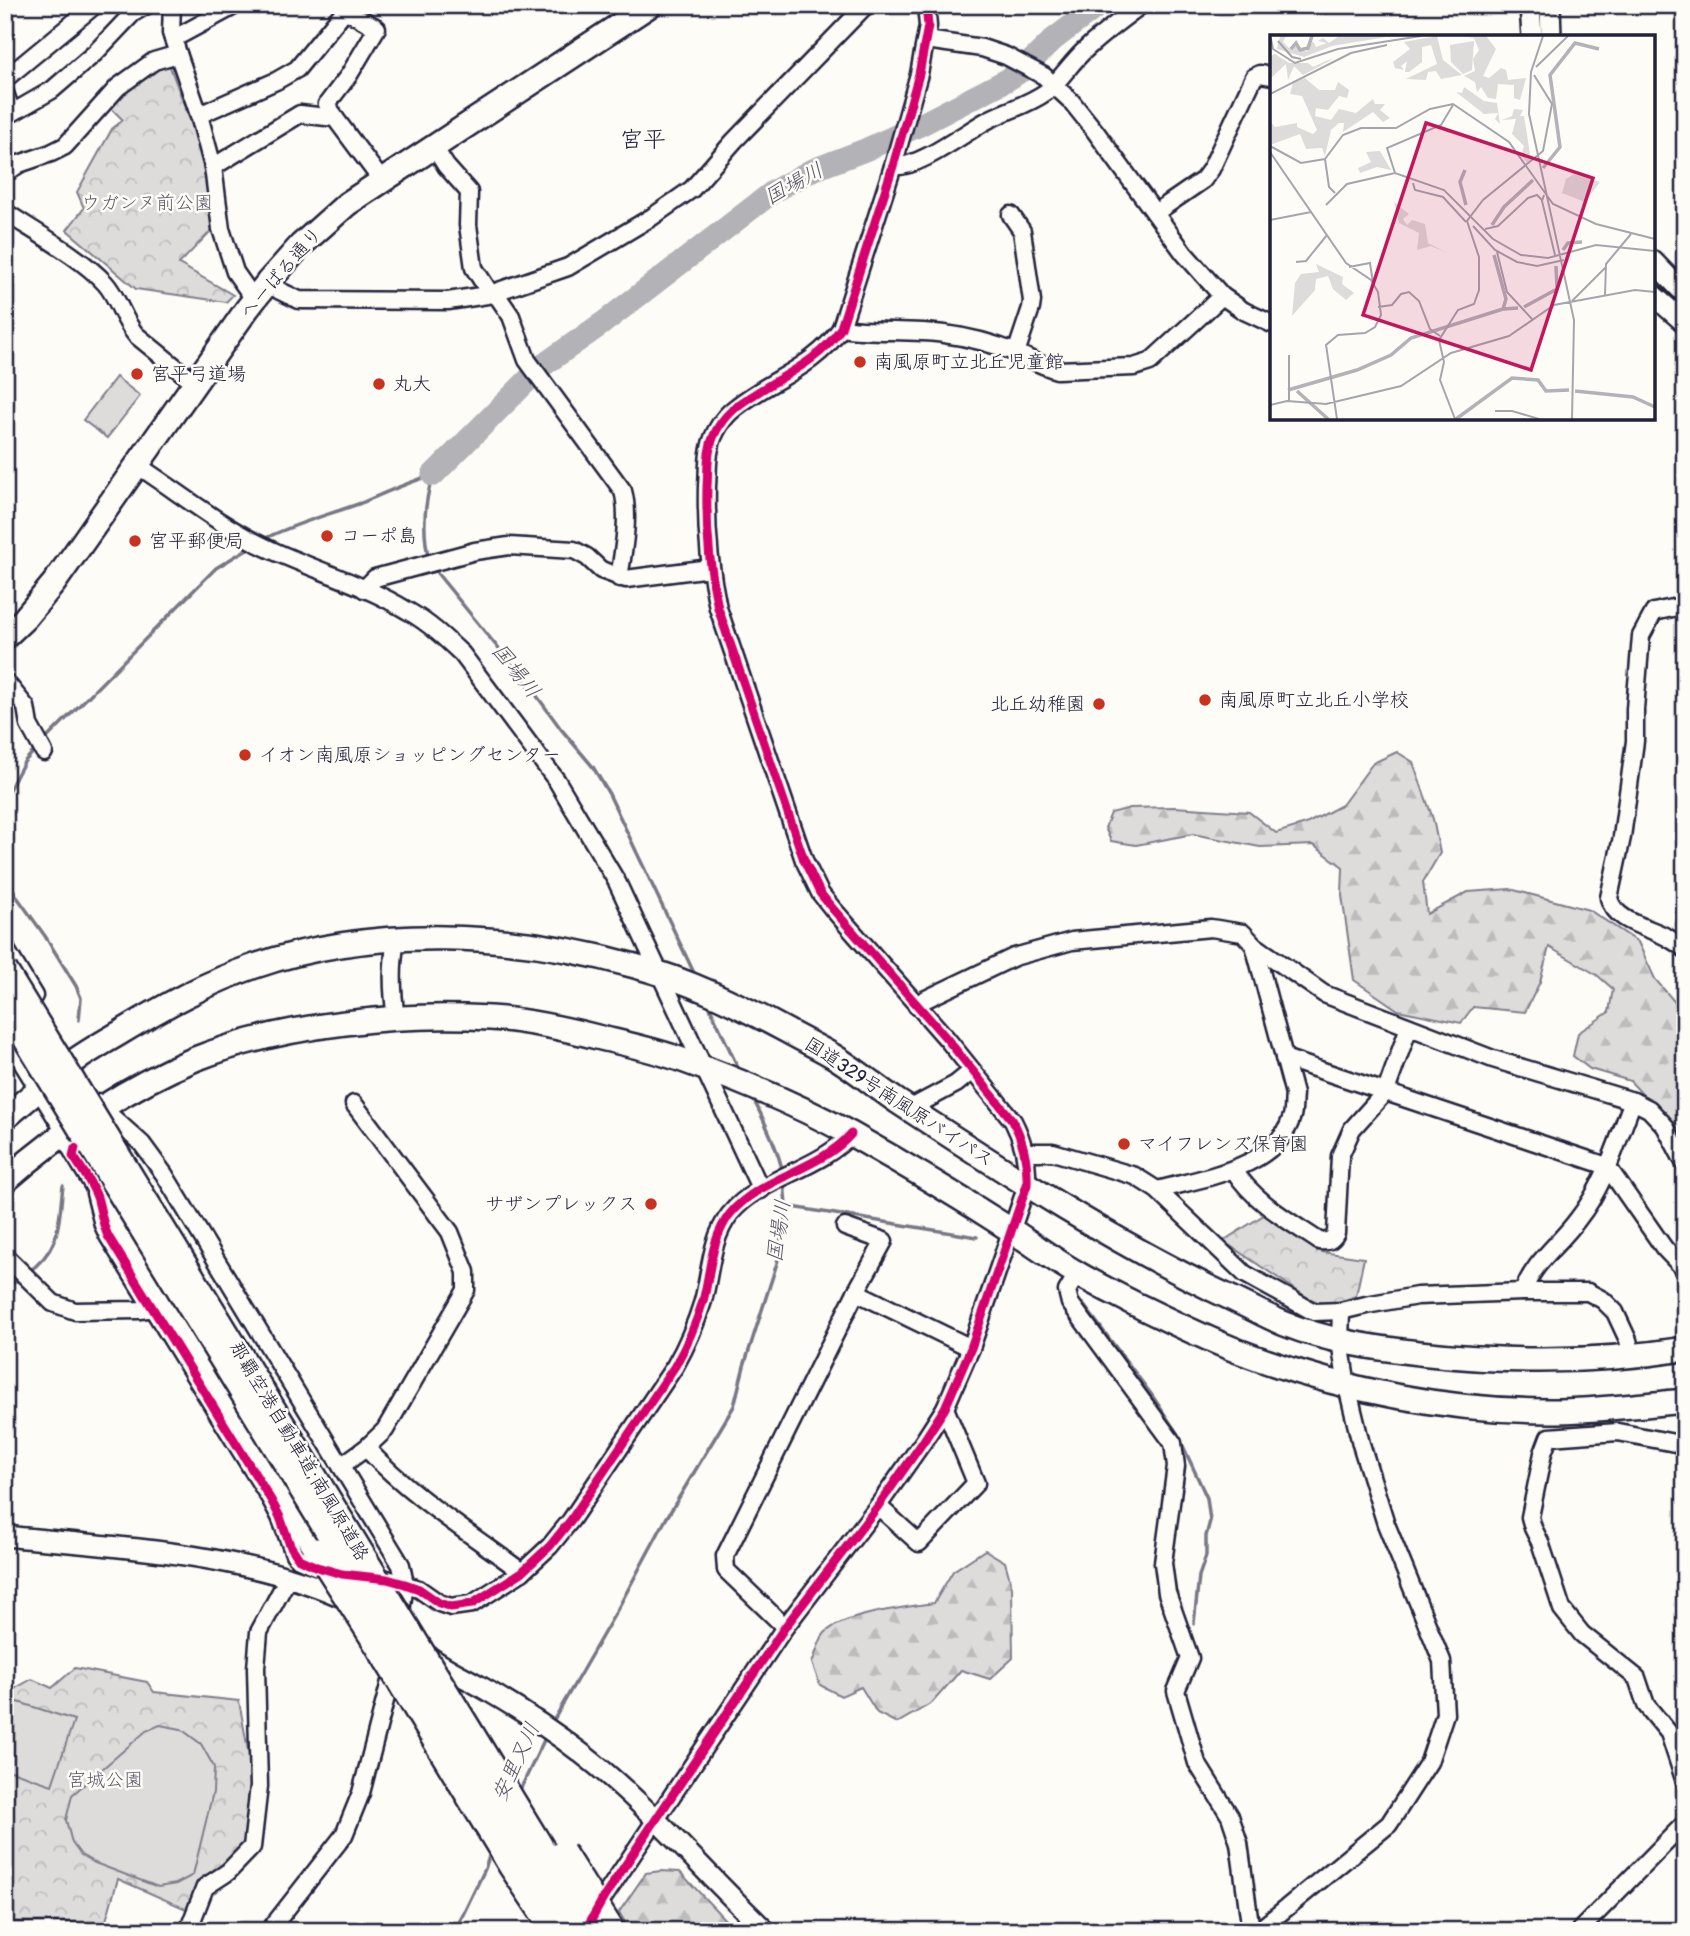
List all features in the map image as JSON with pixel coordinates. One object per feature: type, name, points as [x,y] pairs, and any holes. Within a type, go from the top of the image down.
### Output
[{"type":"highway","name":"へーばる通り","points":[[5,637],[54,583],[261,291],[301,245],[347,204],[650,5]]},
{"type":"highway","name":"国道329号南風原バイパス","points":[[5,1118],[73,1062],[174,1001],[246,970],[310,951],[366,942],[449,938],[528,944],[585,953],[638,966],[715,995],[834,1056],[909,1109],[1118,1240],[1192,1280],[1286,1324],[1340,1341],[1455,1357],[1576,1360],[1685,1349]]},
{"type":"highway","name":"那覇空港自動車道;南風原道路","points":[[5,970],[593,1931]]},
{"type":"highway","name":"那覇空港自動車道;南風原道路","points":[[5,1006],[572,1931]]},
{"type":"highway","points":[[5,1181],[40,1150],[70,1140],[101,1107],[171,1069],[259,1038],[319,1026],[430,1016],[493,1018],[535,1023],[682,1059],[766,1094],[851,1134],[1013,1231],[1077,1274],[1213,1341],[1291,1370],[1347,1386],[1428,1401],[1505,1409],[1627,1407],[1685,1401]]},
{"type":"highway","points":[[101,1107],[351,1514],[613,1931]]},
{"type":"highway","points":[[70,1140],[316,1550],[511,1867],[554,1931]]},
{"type":"main road","points":[[1530,5],[1532,35]]},
{"type":"main road","points":[[1549,5],[1551,35]]},
{"type":"main road","points":[[1655,263],[1685,294]]},
{"type":"main road","points":[[1655,297],[1685,323]]},
{"type":"main road","points":[[5,1536],[150,1551],[234,1564],[289,1578],[361,1606],[428,1656],[530,1717],[611,1778],[657,1820],[766,1931]]},
{"type":"street","points":[[5,79],[95,5]]},
{"type":"street","points":[[5,93],[12,113],[52,90],[95,53],[133,13],[147,5]]},
{"type":"street","points":[[172,5],[171,33],[199,115],[213,167],[221,229],[235,272],[261,291],[280,292],[299,300],[448,301],[487,295],[568,267],[652,216],[692,188],[866,5]]},
{"type":"street","points":[[5,174],[19,164],[65,146],[118,87],[236,5]]},
{"type":"street","points":[[585,1931],[604,1897],[785,1627],[878,1506],[945,1408],[971,1348],[1027,1185],[1026,1152],[1013,1121],[820,893],[804,860],[718,608],[707,535],[710,448],[723,421],[734,408],[815,357],[835,338],[841,328],[910,104],[926,40],[926,5]]},
{"type":"street","points":[[895,159],[901,167],[935,152],[989,120],[1043,94],[1049,80],[1141,5]]},
{"type":"street","points":[[199,115],[297,69],[346,7],[377,28],[349,75],[327,104],[382,181]]},
{"type":"street","points":[[926,40],[982,48],[1006,56],[1049,80],[1071,101],[1184,253],[1222,296],[1244,311],[1270,323]]},
{"type":"street","points":[[1155,214],[1203,180],[1211,169],[1254,77],[1260,74],[1270,76]]},
{"type":"street","points":[[213,167],[300,114],[335,118]]},
{"type":"street","points":[[434,147],[446,166],[469,192],[468,225],[474,268],[490,293],[498,297],[511,316],[527,360],[623,491],[624,542],[619,578]]},
{"type":"street","points":[[5,212],[86,266],[107,285],[136,335],[195,383]]},
{"type":"street","points":[[1011,215],[1022,231],[1032,301],[1016,353]]},
{"type":"street","points":[[841,328],[941,333],[1016,353],[1056,370],[1142,366],[1150,362],[1222,296]]},
{"type":"street","points":[[137,465],[230,528],[267,548],[409,611],[429,624],[479,675],[557,781],[617,882],[704,1069],[765,1188]]},
{"type":"street","points":[[364,589],[375,578],[475,551],[509,546],[574,550],[601,570],[626,579],[710,568]]},
{"type":"street","points":[[1685,607],[1654,612],[1642,636],[1634,709],[1635,741],[1622,837],[1609,898],[1611,907],[1621,916],[1685,949]]},
{"type":"street","points":[[5,681],[26,707],[29,725],[43,750]]},
{"type":"street","points":[[917,1006],[924,1000],[1014,957],[1072,941],[1211,928],[1242,933],[1254,945],[1324,994],[1493,1059],[1633,1101],[1649,1110],[1665,1126],[1685,1164]]},
{"type":"street","points":[[396,940],[392,990],[396,1018]]},
{"type":"street","points":[[1157,1190],[1234,1170],[1256,1160],[1280,1138],[1292,1117],[1294,1094],[1254,945]]},
{"type":"street","points":[[5,948],[101,1107],[142,1144],[163,1174],[401,1565],[405,1584],[395,1665],[361,1793],[344,1835],[269,1931]]},
{"type":"street","points":[[1234,1170],[1240,1180],[1277,1214],[1319,1241],[1333,1239],[1336,1233],[1340,1156],[1352,1129],[1386,1091],[1409,1027]]},
{"type":"street","points":[[5,1035],[70,1140],[73,1156],[93,1189],[103,1225],[271,1500],[294,1554],[317,1567],[342,1574],[387,1579],[405,1584],[451,1607],[472,1604],[522,1572],[550,1546],[571,1520],[686,1347],[703,1299],[714,1246],[720,1230],[731,1214],[743,1201],[839,1147],[851,1134]]},
{"type":"street","points":[[1284,1058],[1607,1166],[1664,1248],[1685,1270]]},
{"type":"street","points":[[909,1109],[956,1084],[972,1071]]},
{"type":"street","points":[[1523,1292],[1530,1274],[1579,1219],[1596,1191],[1633,1101]]},
{"type":"street","points":[[341,1466],[366,1448],[384,1430],[466,1290],[466,1272],[450,1232],[354,1104]]},
{"type":"street","points":[[1026,1152],[1053,1152],[1135,1176],[1157,1190],[1245,1273],[1314,1312],[1341,1311],[1417,1296],[1588,1292],[1603,1300],[1615,1312],[1632,1356]]},
{"type":"street","points":[[785,1627],[726,1570],[724,1556],[884,1241],[845,1227]]},
{"type":"street","points":[[5,1256],[52,1303],[75,1311],[154,1308]]},
{"type":"street","points":[[1077,1274],[1067,1291],[1070,1303],[1173,1443],[1176,1466],[1163,1563],[1167,1592],[1190,1658],[1177,1692],[1197,1763],[1230,1816],[1239,1843],[1251,1931]]},
{"type":"street","points":[[856,1292],[971,1348]]},
{"type":"street","points":[[1258,1931],[1388,1824],[1429,1762],[1445,1714],[1442,1661],[1386,1524],[1361,1444],[1347,1386],[1340,1341],[1341,1311]]},
{"type":"street","points":[[878,1506],[919,1543],[976,1483],[945,1408]]},
{"type":"street","points":[[1685,1445],[1619,1432],[1549,1437],[1543,1453],[1530,1517],[1562,1609],[1582,1634],[1637,1678],[1646,1705],[1669,1733],[1685,1782]]},
{"type":"street","points":[[366,1448],[390,1474],[522,1572]]},
{"type":"street","points":[[188,1931],[205,1887],[228,1872],[253,1847],[259,1786],[256,1668],[259,1632],[289,1578]]},
{"type":"street","points":[[1578,1931],[1685,1823]]},
{"type":"green space","name":"ウガンヌ前公園","points":[[169,64],[208,169],[214,228],[179,264],[233,295],[226,302],[136,289],[67,230],[84,208],[77,192],[112,129],[123,120],[109,106],[148,74]]},
{"type":"green space","points":[[116,377],[140,396],[107,438],[83,420]]},
{"type":"green space","points":[[1397,752],[1413,762],[1433,819],[1440,853],[1423,882],[1427,914],[1468,892],[1510,889],[1589,910],[1638,942],[1655,979],[1685,1014],[1685,1134],[1656,1109],[1630,1081],[1590,1069],[1573,1056],[1578,1033],[1609,1012],[1613,989],[1597,975],[1549,947],[1540,982],[1525,1012],[1473,1007],[1461,1023],[1398,1010],[1354,980],[1342,895],[1343,867],[1313,845],[1260,847],[1193,834],[1136,845],[1111,841],[1105,828],[1111,813],[1130,808],[1174,807],[1249,812],[1276,833],[1306,824],[1342,805],[1373,763]]},
{"type":"green space","points":[[1267,1213],[1322,1252],[1364,1258],[1356,1296],[1328,1306],[1308,1298],[1223,1241]]},
{"type":"green space","points":[[985,1550],[1005,1562],[1012,1587],[1013,1658],[990,1679],[961,1670],[932,1703],[897,1723],[877,1713],[861,1687],[841,1696],[820,1685],[812,1663],[825,1633],[834,1626],[861,1616],[934,1603],[953,1571]]},
{"type":"green space","name":"宮城公園","points":[[75,1668],[147,1682],[154,1692],[239,1701],[251,1767],[253,1798],[247,1838],[240,1852],[197,1882],[188,1910],[118,1879],[103,1931],[92,1931],[76,1922],[5,1924],[5,1700],[7,1693],[32,1679],[52,1688]]},
{"type":"green space","points":[[12,1700],[74,1720],[52,1785],[5,1769],[5,1719]]},
{"type":"green space","points":[[160,1725],[181,1729],[201,1744],[214,1767],[213,1792],[193,1875],[176,1884],[158,1887],[81,1855],[72,1843],[66,1820],[72,1795],[146,1731]]},
{"type":"green space","points":[[680,1872],[730,1925],[724,1931],[630,1931],[619,1912],[646,1873]]},
{"type":"waterway","name":"国場川","points":[[433,475],[542,366],[603,323],[774,191],[810,171],[920,125],[1007,80],[1099,5]]},
{"type":"waterway","points":[[262,540],[298,524],[433,475]]},
{"type":"waterway","name":"国場川","points":[[429,560],[425,517],[433,475]]},
{"type":"waterway","points":[[44,741],[216,568],[252,546]]},
{"type":"waterway","name":"国場川","points":[[432,567],[593,767],[609,794],[695,975]]},
{"type":"waterway","points":[[5,797],[24,762],[36,749]]},
{"type":"waterway","points":[[5,872],[17,897],[76,986],[81,998],[79,1020]]},
{"type":"waterway","name":"国場川","points":[[707,1001],[741,1074]]},
{"type":"waterway","name":"国場川","points":[[752,1096],[774,1143],[783,1173]]},
{"type":"waterway","name":"国場川","points":[[552,1723],[666,1519],[734,1406],[778,1260],[786,1206],[784,1181]]},
{"type":"waterway","points":[[27,1273],[47,1254],[52,1245],[59,1224],[63,1186]]},
{"type":"waterway","points":[[786,1206],[977,1237]]},
{"type":"waterway","points":[[5,1288],[21,1278]]},
{"type":"waterway","points":[[1083,1304],[1177,1433],[1207,1498],[1210,1521],[1206,1536],[1206,1556],[1199,1576],[1194,1623]]},
{"type":"waterway","name":"安里又川","points":[[519,1792],[546,1736]]},
{"type":"waterway","name":"安里又川","points":[[455,1931],[485,1869],[491,1850]]},
{"type":"cycle path","points":[[585,1931],[604,1897],[785,1627],[878,1506],[945,1408],[971,1348],[1027,1185],[1024,1152],[1013,1121],[947,1039],[820,893],[804,860],[718,608],[709,547],[708,457],[711,442],[719,426],[726,416],[748,398],[819,353],[841,328],[893,166],[919,74],[928,26],[926,5]]},
{"type":"cycle path","points":[[75,1148],[73,1156],[95,1191],[108,1236],[271,1500],[290,1545],[299,1559],[342,1574],[387,1579],[405,1584],[451,1607],[472,1604],[522,1572],[550,1546],[571,1520],[675,1366],[703,1301],[718,1234],[730,1214],[757,1191],[823,1156],[851,1134]]},
{"type":"place","name":"南風原町立北丘児童館","points":[[860,362]]},
{"type":"place","name":"宮平弓道場","points":[[137,374]]},
{"type":"place","name":"丸大","points":[[379,384]]},
{"type":"place","name":"コーポ島","points":[[327,536]]},
{"type":"place","name":"宮平郵便局","points":[[135,541]]},
{"type":"place","name":"南風原町立北丘小学校","points":[[1205,700]]},
{"type":"place","name":"北丘幼稚園","points":[[1099,704]]},
{"type":"place","name":"イオン南風原ショッピングセンター","points":[[245,755]]},
{"type":"place","name":"マイフレンズ保育園","points":[[1124,1144]]},
{"type":"place","name":"サザンプレックス","points":[[651,1204]]},
{"type":"district","name":"宮平","points":[[643,139]]}]
